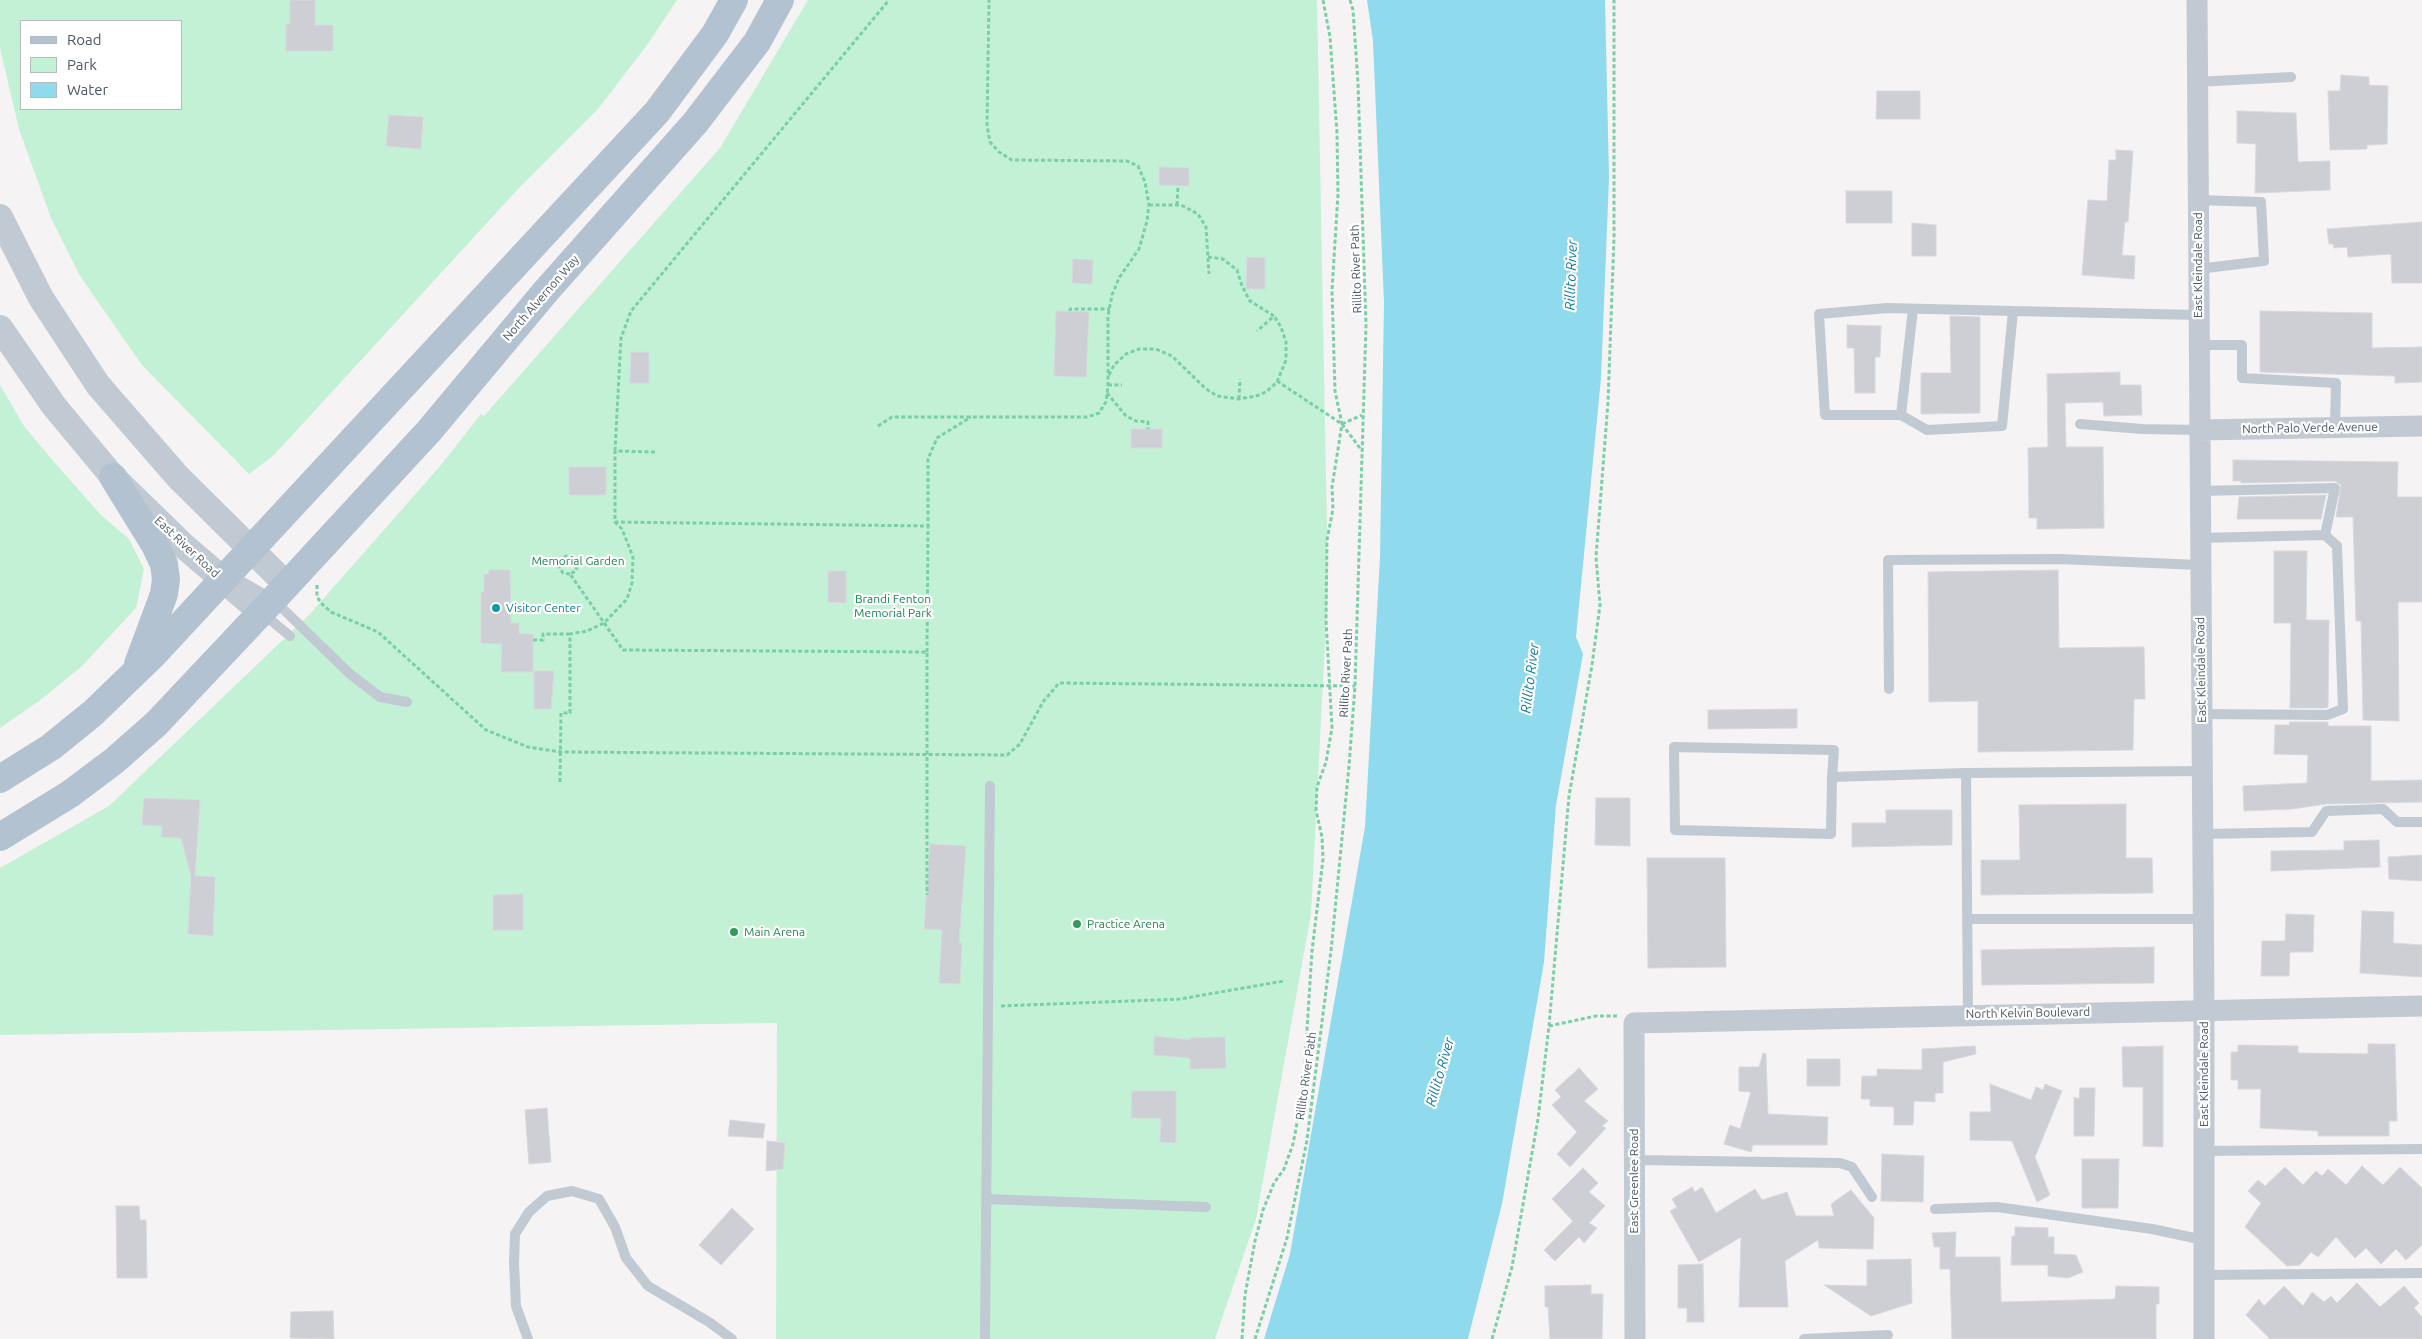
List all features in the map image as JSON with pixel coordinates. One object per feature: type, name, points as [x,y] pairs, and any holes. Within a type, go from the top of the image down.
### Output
[{"type":"main road","points":[[222,580],[657,112],[715,34],[734,0]]},
{"type":"main road","name":"North Alvernon Way","points":[[273,599],[429,431],[546,291],[695,123],[757,42],[780,0]]},
{"type":"main road","points":[[113,477],[155,545],[164,564],[166,579],[164,594],[135,673]]},
{"type":"main road","name":"East River Road","points":[[0,779],[64,736],[93,713],[135,673],[222,580]]},
{"type":"main road","points":[[0,837],[70,794],[114,761],[156,724],[273,599]]},
{"type":"street","name":"East Kleindale Road","points":[[2197,0],[2198,430],[2204,1010],[2204,1339]]},
{"type":"street","points":[[0,217],[41,298],[98,385],[178,477],[250,549],[273,599]]},
{"type":"street","name":"East River Road","points":[[0,328],[54,406],[113,477],[222,580]]},
{"type":"street","name":"North Palo Verde Avenue","points":[[2198,430],[2422,426]]},
{"type":"street","points":[[222,580],[273,599]]},
{"type":"street","name":"North Kelvin Boulevard","points":[[1634,1022],[2422,1006]]},
{"type":"street","name":"East Greenlee Road","points":[[1634,1022],[1635,1339]]},
{"type":"lane","points":[[2197,82],[2291,77]]},
{"type":"lane","points":[[2198,200],[2261,202],[2264,261],[2198,269]]},
{"type":"lane","points":[[2013,311],[2002,426],[1927,430],[1901,415],[1825,415],[1819,314],[1887,308],[2198,315]]},
{"type":"lane","points":[[1901,415],[1913,309]]},
{"type":"lane","points":[[2198,345],[2242,345],[2242,378],[2336,383],[2335,428]]},
{"type":"lane","points":[[2080,424],[2142,429],[2198,430]]},
{"type":"lane","points":[[2199,490],[2335,488],[2325,535]]},
{"type":"lane","points":[[2199,538],[2325,535],[2337,546],[2343,709],[2328,715],[2201,714]]},
{"type":"lane","points":[[1889,689],[1888,560],[2058,559],[2200,564]]},
{"type":"lane","points":[[273,599],[290,636]]},
{"type":"lane","points":[[273,599],[350,674],[380,697],[407,702]]},
{"type":"lane","points":[[1674,747],[1834,750],[1832,777],[1831,834],[1676,830],[1674,747]]},
{"type":"lane","points":[[1832,777],[2202,771]]},
{"type":"lane","points":[[1966,774],[1968,1014]]},
{"type":"lane","points":[[984,1339],[990,786]]},
{"type":"lane","points":[[2202,834],[2312,832],[2326,811],[2384,809],[2397,822],[2422,822]]},
{"type":"lane","points":[[1968,919],[2203,919]]},
{"type":"lane","points":[[2204,1151],[2422,1149]]},
{"type":"lane","points":[[1634,1160],[1840,1163],[1852,1167],[1872,1197]]},
{"type":"lane","points":[[528,1339],[516,1306],[514,1263],[516,1234],[529,1212],[547,1196],[572,1191],[598,1200],[614,1227],[626,1258],[648,1286],[709,1322],[732,1339]]},
{"type":"lane","points":[[986,1199],[1206,1207]]},
{"type":"lane","points":[[1935,1208],[1997,1208],[2152,1229],[2204,1240]]},
{"type":"lane","points":[[2204,1274],[2422,1273]]},
{"type":"lane","points":[[1804,1339],[1888,1335]]},
{"type":"path","points":[[533,640],[542,640],[542,634],[570,634],[586,631],[604,622],[627,599],[634,570],[629,545],[622,529],[614,522],[614,452],[621,338],[631,311],[889,0]]},
{"type":"path","points":[[878,426],[892,417],[1087,417],[1099,413],[1106,402],[1112,296],[1119,278],[1139,249],[1147,221],[1149,205],[1144,182],[1138,166],[1127,161],[1012,160],[999,152],[990,142],[987,125],[989,0]]},
{"type":"path","points":[[1242,1339],[1246,1287],[1255,1241],[1263,1210],[1274,1183],[1284,1169],[1293,1144],[1303,1092],[1312,952],[1323,859],[1322,837],[1316,810],[1317,787],[1326,762],[1332,728],[1326,620],[1327,540],[1333,509],[1332,487],[1342,424],[1336,391],[1332,290],[1338,194],[1337,133],[1330,37],[1323,0]]},
{"type":"path","name":"Rillito River Path","points":[[1255,1339],[1287,1238],[1306,1140],[1331,952],[1355,686],[1366,325],[1358,83],[1353,10],[1350,0]]},
{"type":"path","points":[[1492,1339],[1512,1267],[1527,1190],[1549,1026],[1569,796],[1592,665],[1600,605],[1596,557],[1608,402],[1614,238],[1614,0]]},
{"type":"path","points":[[1177,205],[1178,186]]},
{"type":"path","points":[[1149,205],[1177,205],[1198,214],[1206,227],[1209,274]]},
{"type":"path","points":[[1108,377],[1114,365],[1126,354],[1139,349],[1156,349],[1172,356],[1205,388],[1217,396],[1239,399],[1266,392],[1277,381],[1286,360],[1286,342],[1274,316],[1250,300],[1242,286],[1237,270],[1223,258],[1208,257]]},
{"type":"path","points":[[1070,311],[1070,309],[1110,309]]},
{"type":"path","points":[[1258,331],[1274,316]]},
{"type":"path","points":[[1239,399],[1240,379]]},
{"type":"path","points":[[1277,381],[1342,424],[1362,451]]},
{"type":"path","points":[[1108,385],[1122,385]]},
{"type":"path","points":[[1107,393],[1126,416],[1136,421],[1148,422],[1148,429]]},
{"type":"path","points":[[1342,424],[1362,415]]},
{"type":"path","points":[[926,895],[928,459],[937,438],[971,417]]},
{"type":"path","points":[[614,452],[655,452]]},
{"type":"path","points":[[614,522],[928,526]]},
{"type":"path","points":[[570,574],[576,571],[577,564],[574,558],[566,556],[560,560],[559,567],[563,573],[570,574],[623,650],[926,652]]},
{"type":"path","points":[[318,581],[317,597],[323,605],[331,612],[378,632],[486,730],[528,747],[561,752],[1007,755],[1020,744],[1043,702],[1059,683],[1329,684],[1355,686]]},
{"type":"path","points":[[560,782],[561,713],[570,713],[570,634]]},
{"type":"path","points":[[988,1006],[1180,999],[1284,981]]},
{"type":"path","points":[[1549,1026],[1596,1016],[1616,1015],[1634,1022]]},
{"type":"green space","points":[[0,0],[677,0],[647,45],[598,109],[518,189],[274,455],[249,474],[142,365],[80,276],[51,218],[19,129],[0,48]]},
{"type":"green space","name":"Brandi Fenton Memorial Park","points":[[808,0],[1317,0],[1328,584],[1311,914],[1256,1219],[1215,1339],[776,1339],[777,1023],[0,1035],[0,868],[109,806],[310,614],[441,465],[481,414],[484,416],[720,148]]},
{"type":"green space","points":[[0,385],[24,426],[54,462],[101,515],[129,539],[144,569],[136,608],[81,667],[39,701],[0,728]]},
{"type":"water","name":"Rillito River","points":[[1367,0],[1605,0],[1609,178],[1601,378],[1576,637],[1583,654],[1556,805],[1544,962],[1502,1204],[1468,1339],[1264,1339],[1290,1254],[1365,827],[1380,557],[1384,302],[1373,41]]},
{"type":"building","points":[[290,0],[315,0],[315,25],[333,25],[333,51],[286,51],[286,24],[290,24]]},
{"type":"building","points":[[2341,75],[2369,77],[2369,85],[2388,86],[2387,144],[2367,145],[2367,149],[2330,150],[2328,91],[2340,91]]},
{"type":"building","points":[[1877,91],[1920,91],[1920,119],[1876,119]]},
{"type":"building","points":[[2237,111],[2296,113],[2298,162],[2330,161],[2330,190],[2255,193],[2256,144],[2237,143]]},
{"type":"building","points":[[389,115],[423,117],[421,149],[386,146]]},
{"type":"building","points":[[2116,150],[2133,151],[2128,222],[2125,222],[2122,255],[2135,256],[2134,279],[2082,275],[2088,200],[2107,201],[2109,160],[2116,160]]},
{"type":"building","points":[[1159,167],[1189,168],[1189,186],[1159,185]]},
{"type":"building","points":[[1846,191],[1892,191],[1892,223],[1846,223]]},
{"type":"building","points":[[2422,222],[2422,283],[2392,283],[2391,254],[2348,257],[2347,247],[2334,248],[2333,244],[2329,244],[2327,229]]},
{"type":"building","points":[[1912,223],[1936,225],[1936,256],[1912,256]]},
{"type":"building","points":[[1247,257],[1265,258],[1265,289],[1246,289]]},
{"type":"building","points":[[1073,259],[1093,260],[1092,284],[1072,283]]},
{"type":"building","points":[[1056,311],[1089,312],[1086,377],[1054,376]]},
{"type":"building","points":[[2260,311],[2372,313],[2372,348],[2422,347],[2422,382],[2395,383],[2395,376],[2260,372]]},
{"type":"building","points":[[1950,316],[1980,317],[1980,413],[1921,414],[1921,373],[1951,373]]},
{"type":"building","points":[[1847,325],[1881,326],[1880,357],[1875,357],[1875,393],[1855,393],[1854,348],[1847,348]]},
{"type":"building","points":[[631,352],[649,352],[649,383],[630,383]]},
{"type":"building","points":[[2120,372],[2120,385],[2141,385],[2142,415],[2104,416],[2103,402],[2065,403],[2066,447],[2103,447],[2104,528],[2037,529],[2037,518],[2029,518],[2028,448],[2048,447],[2047,374]]},
{"type":"building","points":[[1131,429],[1162,429],[1162,448],[1131,448]]},
{"type":"building","points":[[2233,460],[2398,462],[2397,497],[2422,497],[2422,602],[2398,602],[2399,721],[2363,720],[2361,621],[2356,621],[2353,517],[2336,517],[2341,485],[2335,481],[2241,483],[2241,481],[2233,481]]},
{"type":"building","points":[[569,467],[606,467],[606,495],[569,495]]},
{"type":"building","points":[[2326,495],[2321,519],[2237,519],[2239,497]]},
{"type":"building","points":[[2274,551],[2307,551],[2306,620],[2329,620],[2328,707],[2326,708],[2290,708],[2291,623],[2274,623]]},
{"type":"building","name":"Visitor Center","points":[[489,570],[510,570],[511,623],[519,623],[519,634],[533,634],[533,672],[501,672],[502,644],[481,643],[481,592],[484,592],[484,574],[489,574]]},
{"type":"building","points":[[2058,570],[2059,648],[2144,647],[2145,699],[2134,699],[2133,750],[1978,752],[1978,701],[1929,702],[1928,572]]},
{"type":"building","points":[[828,571],[846,571],[846,603],[828,602]]},
{"type":"building","points":[[534,671],[554,671],[551,709],[534,709]]},
{"type":"building","points":[[1797,709],[1797,728],[1708,729],[1708,710]]},
{"type":"building","points":[[2290,722],[2328,722],[2328,726],[2371,726],[2371,781],[2422,780],[2422,802],[2326,804],[2292,809],[2244,811],[2243,786],[2307,783],[2308,755],[2274,754],[2275,725],[2289,725]]},
{"type":"building","points":[[144,798],[200,800],[195,876],[215,877],[213,936],[188,934],[191,876],[181,838],[161,837],[162,826],[142,825]]},
{"type":"building","points":[[1596,798],[1630,798],[1630,846],[1595,845]]},
{"type":"building","points":[[2126,804],[2126,858],[2152,858],[2153,893],[1981,895],[1981,860],[2020,860],[2019,805]]},
{"type":"building","points":[[1886,810],[1952,810],[1952,845],[1852,847],[1852,823],[1886,823]]},
{"type":"building","points":[[2379,840],[2380,867],[2271,871],[2271,851],[2344,850],[2344,841]]},
{"type":"building","points":[[930,844],[966,846],[959,943],[962,943],[960,984],[939,983],[942,930],[924,929]]},
{"type":"building","points":[[2422,855],[2422,881],[2389,879],[2388,857]]},
{"type":"building","points":[[1647,858],[1725,858],[1726,967],[1648,968]]},
{"type":"building","points":[[523,894],[523,930],[493,930],[493,895]]},
{"type":"building","points":[[2362,911],[2394,912],[2393,943],[2422,945],[2422,977],[2360,973]]},
{"type":"building","points":[[2286,914],[2314,915],[2313,952],[2290,952],[2289,976],[2261,976],[2262,941],[2285,941]]},
{"type":"building","points":[[2154,947],[2154,983],[1982,985],[1981,950]]},
{"type":"building","points":[[1154,1036],[1190,1040],[1190,1038],[1225,1037],[1226,1068],[1190,1069],[1190,1058],[1154,1055]]},
{"type":"building","points":[[2368,1044],[2395,1044],[2397,1121],[2389,1121],[2389,1136],[2318,1136],[2318,1131],[2260,1128],[2261,1089],[2238,1089],[2238,1080],[2231,1080],[2231,1052],[2238,1052],[2238,1045],[2298,1046],[2298,1053],[2368,1054]]},
{"type":"building","points":[[1975,1046],[1976,1054],[1943,1062],[1943,1093],[1935,1093],[1935,1102],[1914,1101],[1913,1125],[1894,1125],[1894,1107],[1870,1106],[1870,1099],[1861,1099],[1862,1076],[1877,1076],[1877,1069],[1922,1070],[1922,1049]]},
{"type":"building","points":[[2163,1046],[2163,1147],[2143,1146],[2143,1087],[2123,1087],[2122,1047]]},
{"type":"building","points":[[1763,1053],[1766,1054],[1768,1114],[1828,1117],[1827,1145],[1753,1145],[1751,1152],[1724,1144],[1730,1125],[1740,1129],[1751,1092],[1739,1091],[1739,1067],[1759,1067]]},
{"type":"building","points":[[1807,1059],[1840,1059],[1840,1086],[1807,1086]]},
{"type":"building","points":[[1579,1068],[1598,1089],[1584,1101],[1608,1121],[1602,1126],[1606,1128],[1570,1167],[1557,1154],[1577,1132],[1552,1105],[1561,1097],[1555,1090]]},
{"type":"building","points":[[1990,1084],[2031,1100],[2036,1087],[2043,1090],[2045,1084],[2062,1091],[2035,1157],[2050,1195],[2037,1202],[2012,1141],[1970,1140],[1970,1112],[1991,1112]]},
{"type":"building","points":[[2080,1088],[2095,1088],[2094,1136],[2074,1136],[2074,1097],[2079,1099]]},
{"type":"building","points":[[1132,1091],[1176,1091],[1176,1143],[1160,1142],[1161,1118],[1131,1118]]},
{"type":"building","points":[[547,1108],[551,1162],[529,1164],[525,1110]]},
{"type":"building","points":[[730,1120],[765,1124],[763,1138],[728,1136]]},
{"type":"building","points":[[767,1141],[785,1143],[783,1169],[766,1171]]},
{"type":"building","points":[[1882,1154],[1924,1156],[1923,1202],[1881,1201]]},
{"type":"building","points":[[2082,1159],[2119,1159],[2118,1208],[2082,1208]]},
{"type":"building","points":[[2362,1166],[2383,1185],[2400,1167],[2422,1188],[2422,1245],[2406,1260],[2396,1249],[2381,1264],[2366,1248],[2355,1258],[2336,1237],[2318,1257],[2311,1252],[2300,1265],[2287,1266],[2245,1227],[2261,1203],[2248,1191],[2258,1180],[2265,1186],[2285,1167],[2303,1185],[2316,1171],[2322,1176],[2328,1169],[2346,1185]]},
{"type":"building","points":[[1583,1168],[1598,1183],[1589,1192],[1605,1206],[1589,1223],[1597,1228],[1584,1243],[1579,1237],[1555,1261],[1544,1250],[1573,1221],[1552,1199]]},
{"type":"building","points":[[1692,1187],[1695,1192],[1702,1187],[1716,1213],[1755,1189],[1762,1200],[1787,1192],[1796,1216],[1834,1216],[1831,1204],[1851,1190],[1874,1218],[1873,1249],[1819,1248],[1818,1240],[1785,1261],[1788,1307],[1739,1307],[1741,1237],[1699,1262],[1670,1211],[1677,1207],[1672,1199]]},
{"type":"building","points":[[116,1206],[139,1206],[140,1220],[146,1220],[147,1278],[117,1278]]},
{"type":"building","points":[[732,1208],[754,1229],[721,1265],[699,1245]]},
{"type":"building","points":[[2015,1227],[2048,1228],[2048,1237],[2054,1237],[2054,1254],[2076,1255],[2083,1272],[2068,1278],[2048,1276],[2048,1265],[2011,1265],[2012,1236],[2015,1236]]},
{"type":"building","points":[[1956,1232],[1955,1257],[2000,1257],[2001,1302],[2115,1299],[2116,1286],[2159,1287],[2159,1304],[2156,1304],[2156,1339],[1952,1339],[1950,1269],[1940,1269],[1940,1247],[1934,1247],[1932,1233]]},
{"type":"building","points":[[1911,1259],[1912,1303],[1871,1316],[1824,1285],[1867,1286],[1867,1260]]},
{"type":"building","points":[[1703,1264],[1704,1322],[1687,1322],[1687,1308],[1678,1308],[1678,1265]]},
{"type":"building","points":[[2357,1283],[2380,1307],[2404,1286],[2419,1303],[2414,1308],[2422,1317],[2422,1339],[2270,1339],[2246,1315],[2259,1299],[2264,1306],[2284,1286],[2303,1306],[2312,1292],[2324,1302],[2331,1296],[2337,1303]]},
{"type":"building","points":[[1591,1285],[1591,1294],[1603,1294],[1602,1339],[1550,1339],[1548,1307],[1545,1307],[1545,1286]]},
{"type":"building","points":[[333,1311],[334,1339],[290,1338],[291,1312]]},
{"type":"place","name":"Visitor Center","points":[[496,608]]},
{"type":"place","name":"Practice Arena","points":[[1077,924]]},
{"type":"place","name":"Main Arena","points":[[734,932]]},
{"type":"park label","name":"Memorial Garden","points":[[578,561]]}]
